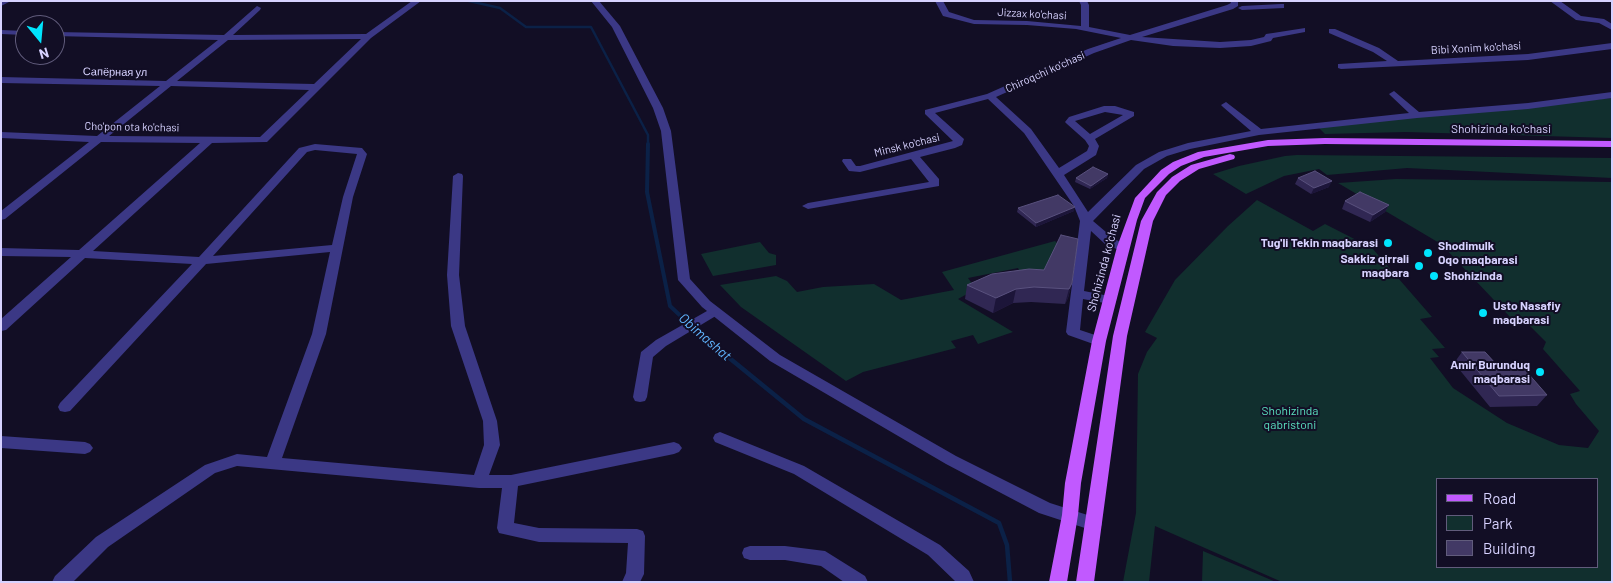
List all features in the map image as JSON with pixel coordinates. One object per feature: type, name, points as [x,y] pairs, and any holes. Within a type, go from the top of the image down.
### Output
[{"type":"main road","name":"Shohizinda ko'chasi","points":[[1058,582],[1070,515],[1073,483],[1099,341],[1123,247],[1135,209],[1147,189],[1176,164],[1202,154],[1235,147],[1303,141],[1612,144]]},
{"type":"main road","name":"Shohizinda ko'chasi","points":[[1085,582],[1120,336],[1144,230],[1155,202],[1167,186],[1196,166],[1219,159],[1278,150],[1612,151]]},
{"type":"street","points":[[1,4],[7,1]]},
{"type":"street","points":[[316,87],[368,36],[417,1]]},
{"type":"street","points":[[595,1],[616,26],[658,108],[666,131],[684,280],[714,311],[775,358],[951,460],[1046,508],[1094,524]]},
{"type":"street","name":"Jizzax ko'chasi","points":[[939,1],[946,14],[974,22],[1027,23],[1085,28],[1131,38],[1173,44],[1220,45],[1251,43],[1268,39],[1273,34],[1302,30]]},
{"type":"street","points":[[1083,1],[1085,5],[1085,28]]},
{"type":"street","name":"Chiroqchi ko'chasi","points":[[1123,247],[1109,241],[1086,222],[1080,206],[1028,131],[990,96],[1091,51],[1230,8],[1235,4],[1234,1]]},
{"type":"street","points":[[1554,1],[1579,18],[1601,21],[1612,28]]},
{"type":"street","points":[[1242,8],[1281,6]]},
{"type":"street","points":[[1,217],[226,38],[257,8]]},
{"type":"street","points":[[1,32],[15,33]]},
{"type":"street","points":[[1332,32],[1376,50],[1396,63]]},
{"type":"street","points":[[65,34],[226,38],[368,36]]},
{"type":"street","name":"Bibi Xonim ko'chasi","points":[[1341,66],[1528,57],[1610,48]]},
{"type":"street","name":"Сапёрная ул","points":[[1,80],[316,87]]},
{"type":"street","name":"Cho'pon ota ko'chasi","points":[[1,135],[98,139],[263,140],[316,87]]},
{"type":"street","points":[[1394,94],[1417,115]]},
{"type":"street","points":[[1099,341],[1073,332],[1086,222],[1122,183],[1140,167],[1163,154],[1188,146],[1259,132],[1417,115],[1528,106],[1612,95]]},
{"type":"street","name":"Minsk ko'chasi","points":[[847,161],[856,170],[958,143],[959,139],[928,112],[990,96]]},
{"type":"street","points":[[1226,105],[1259,132]]},
{"type":"street","points":[[1057,174],[1092,153],[1094,146],[1089,138],[1070,122],[1072,119],[1104,109],[1131,114],[1089,138]]},
{"type":"street","points":[[1,327],[209,140]]},
{"type":"street","points":[[65,407],[202,262],[303,150],[314,146],[358,150],[362,154],[348,197],[319,334],[273,462]]},
{"type":"street","points":[[808,206],[935,184],[934,179],[914,156]]},
{"type":"street","points":[[458,176],[453,275],[458,326],[490,421],[492,445],[479,482]]},
{"type":"street","points":[[1,252],[81,254],[202,262],[337,248]]},
{"type":"street","points":[[1078,294],[1110,300]]},
{"type":"street","points":[[640,397],[646,355],[693,322],[714,311]]},
{"type":"street","points":[[720,438],[799,470],[934,550],[963,576],[965,582]]},
{"type":"street","points":[[1,442],[85,448]]},
{"type":"street","points":[[61,582],[102,542],[210,469],[237,460],[479,482],[511,481],[674,448]]},
{"type":"street","points":[[511,481],[505,528],[539,535],[636,536],[635,574],[631,582]]},
{"type":"street","points":[[750,553],[785,553],[825,559],[858,582]]},
{"type":"green space","points":[[1612,98],[1612,138],[1406,132],[1325,134],[1317,126]]},
{"type":"green space","points":[[1297,155],[1612,158],[1612,178],[1407,168],[1327,175],[1319,169],[1284,176],[1246,194],[1213,174],[1239,166]]},
{"type":"green space","name":"Shohizinda qabristoni","points":[[1396,179],[1612,182],[1612,582],[1282,582],[1155,526],[1149,582],[1123,582],[1136,513],[1138,374],[1147,352],[1157,338],[1145,332],[1175,280],[1228,226],[1257,200],[1313,231],[1325,224],[1372,248],[1432,317],[1420,319],[1445,348],[1432,349],[1439,357],[1430,358],[1453,388],[1507,423],[1559,445],[1588,448],[1599,431],[1570,394],[1580,391],[1543,349],[1546,342],[1527,323],[1510,317],[1441,244],[1338,183]]},
{"type":"green space","points":[[1055,241],[1058,244],[1041,284],[1026,284],[1018,268],[968,278],[976,289],[958,299],[1013,332],[978,344],[973,335],[951,341],[956,348],[863,372],[846,381],[741,307],[720,285],[776,276],[787,281],[797,292],[823,287],[874,284],[901,300],[954,290],[942,272]]},
{"type":"green space","points":[[760,242],[769,253],[776,255],[776,265],[713,276],[701,254]]},
{"type":"green space","points":[[1203,551],[1276,582],[1202,582]]},
{"type":"building","points":[[1093,167],[1108,174],[1091,186],[1076,178]]},
{"type":"building","points":[[1315,171],[1332,181],[1314,188],[1298,178]]},
{"type":"building","points":[[1360,192],[1389,205],[1373,215],[1345,201]]},
{"type":"building","points":[[1058,195],[1075,207],[1036,223],[1018,208]]},
{"type":"building","points":[[1061,235],[1078,239],[1072,283],[1069,289],[1034,287],[1016,289],[996,298],[967,285],[992,274],[1029,269],[1044,270]]},
{"type":"building","points":[[1462,352],[1485,352],[1496,364],[1519,363],[1547,395],[1499,396]]},
{"type":"waterway","name":"Obimashat","points":[[469,1],[500,8],[526,27],[591,27],[648,135],[648,144]]},
{"type":"waterway","name":"Obimashat","points":[[648,144],[647,192],[670,306],[701,335]]},
{"type":"waterway","name":"Obimashat","points":[[700,334],[804,419],[999,523],[1007,545],[1010,582]]},
{"type":"place","name":"Tug'li Tekin maqbarasi","points":[[1388,243]]},
{"type":"place","name":"Shodimulk Oqo maqbarasi","points":[[1428,253]]},
{"type":"place","name":"Sakkiz qirrali maqbara","points":[[1419,266]]},
{"type":"place","name":"Shohizinda","points":[[1434,276]]},
{"type":"place","name":"Usto Nasafiy maqbarasi","points":[[1483,313]]},
{"type":"place","name":"Amir Burunduq maqbarasi","points":[[1540,372]]}]
